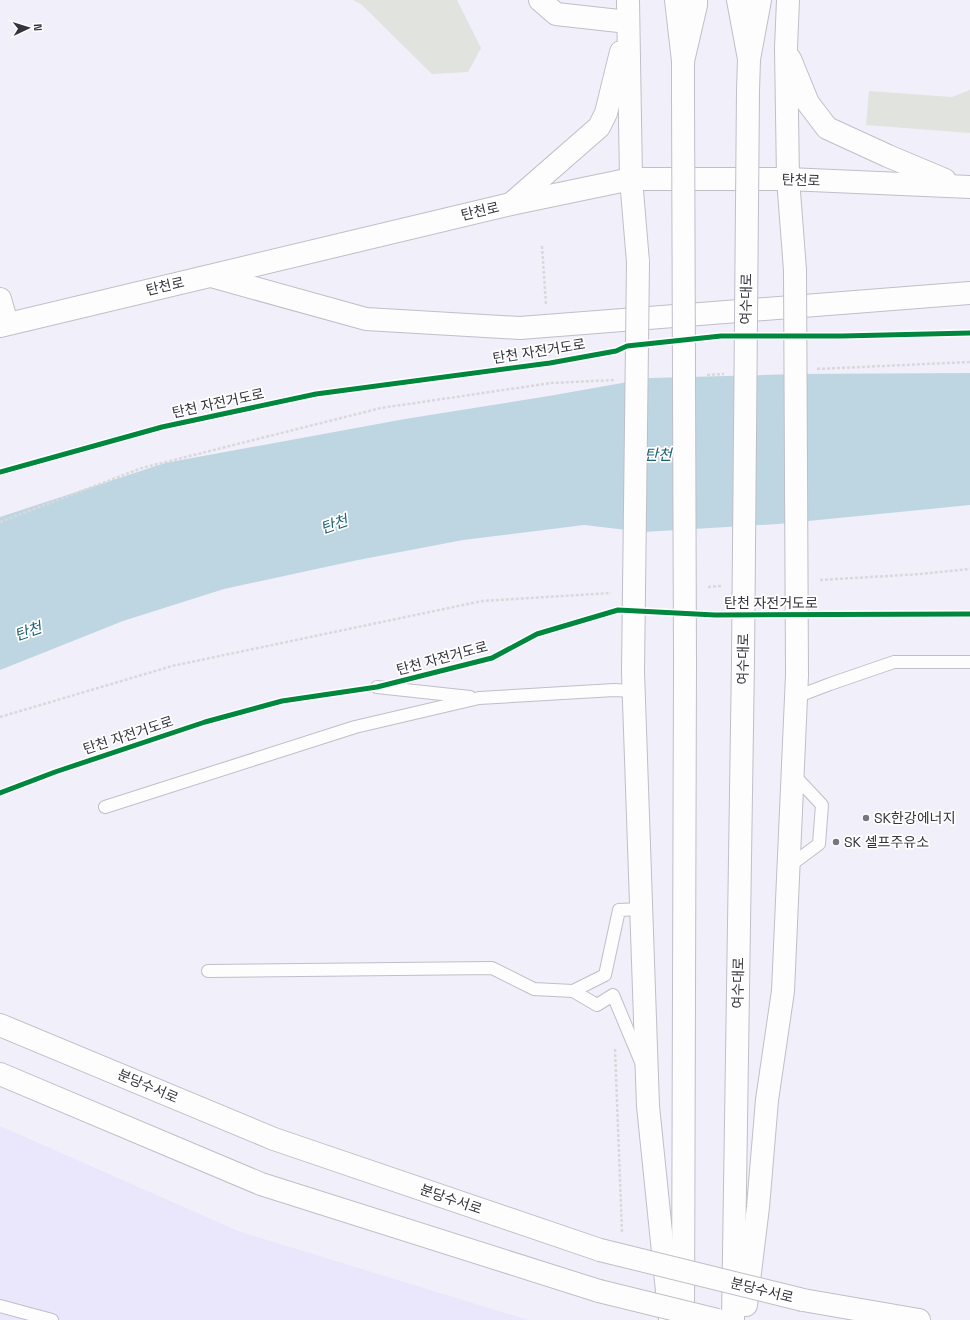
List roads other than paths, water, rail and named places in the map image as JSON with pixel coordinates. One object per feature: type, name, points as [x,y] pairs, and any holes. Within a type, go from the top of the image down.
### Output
[{"type":"main road","points":[[540,0],[556,14],[628,22]]},
{"type":"main road","points":[[628,0],[631,179],[638,262],[634,681],[641,909],[649,1113],[670,1320]]},
{"type":"main road","points":[[676,0],[683,61],[685,663],[683,1320]]},
{"type":"main road","points":[[683,61],[696,0]]},
{"type":"main road","points":[[738,0],[749,59]]},
{"type":"main road","name":"여수대로","points":[[733,1320],[743,661],[748,91],[749,59],[760,0]]},
{"type":"main road","points":[[744,1320],[758,1207],[767,1100],[783,991],[797,675],[795,270],[788,179],[786,48],[788,0]]},
{"type":"main road","points":[[511,204],[598,127],[606,113],[628,22]]},
{"type":"main road","points":[[786,48],[808,103],[827,128],[888,156],[965,186]]},
{"type":"main road","name":"탄천로","points":[[3,325],[511,204],[631,179],[788,179],[965,186]]},
{"type":"main road","points":[[208,276],[366,319],[520,328],[970,293]]},
{"type":"main road","points":[[0,299],[3,325]]},
{"type":"main road","name":"분당수서로","points":[[0,1025],[274,1139],[600,1250],[803,1300],[919,1320]]},
{"type":"main road","points":[[0,1074],[261,1184],[599,1291],[718,1320]]},
{"type":"lane","points":[[796,697],[894,662],[970,662]]},
{"type":"lane","points":[[377,687],[479,698],[614,690],[634,681]]},
{"type":"lane","points":[[105,807],[355,727],[479,698]]},
{"type":"lane","points":[[788,867],[820,844],[822,805],[792,774]]},
{"type":"lane","points":[[573,991],[605,976],[619,910],[641,909]]},
{"type":"lane","points":[[208,971],[492,968],[534,989],[573,991],[597,1005],[613,995],[647,1076]]},
{"type":"lane","points":[[0,1306],[52,1320]]},
{"type":"water","name":"탄천","points":[[970,373],[970,505],[778,524],[644,532],[584,525],[463,540],[358,560],[224,589],[123,621],[0,670],[0,517],[165,463],[405,419],[650,378],[797,374]]},
{"type":"place","name":"SK한강에너지","points":[[866,818]]},
{"type":"place","name":"SK 셀프주유소","points":[[836,842]]}]
